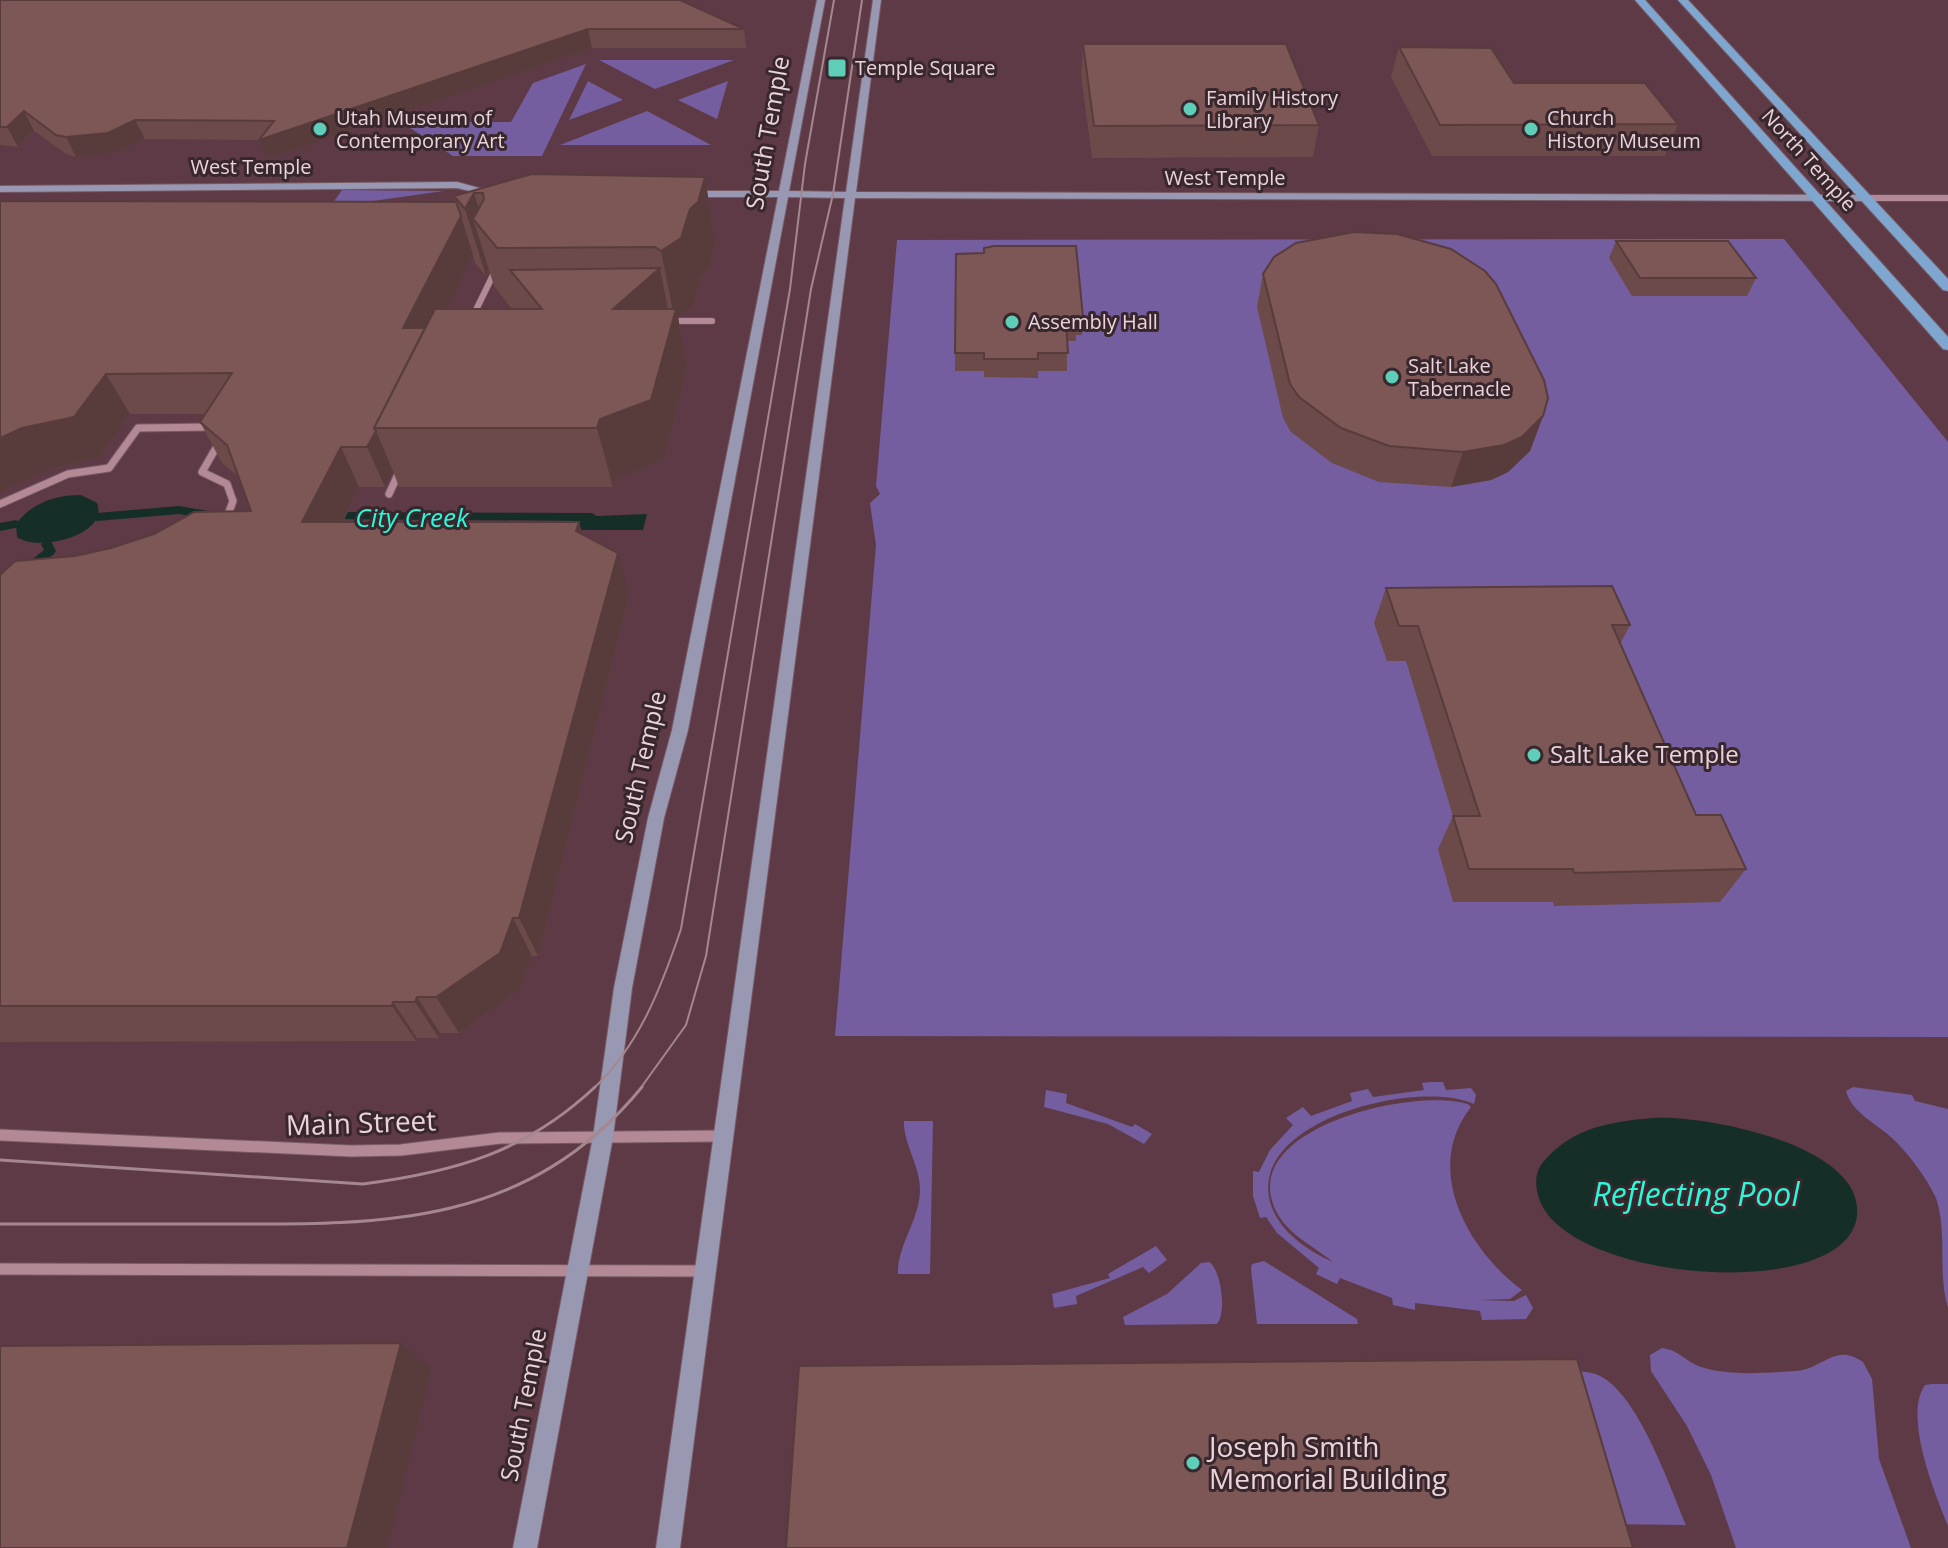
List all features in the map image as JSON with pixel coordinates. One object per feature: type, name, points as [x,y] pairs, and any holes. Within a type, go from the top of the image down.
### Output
[{"type":"main road","name":"North Temple","points":[[1640,0],[1948,346]]},
{"type":"main road","name":"North Temple","points":[[1683,0],[1948,287]]},
{"type":"street","name":"South Temple","points":[[525,1548],[603,1137],[623,988],[656,818],[680,730],[821,0]]},
{"type":"street","points":[[668,1548],[877,0]]},
{"type":"street","name":"West Temple","points":[[0,189],[457,185],[502,195],[474,200]]},
{"type":"street","name":"West Temple","points":[[666,194],[1948,198]]},
{"type":"street","points":[[485,322],[470,322],[498,264]]},
{"type":"street","points":[[680,321],[712,321]]},
{"type":"street","points":[[0,504],[68,474],[109,468],[138,428],[229,427],[202,472],[227,484],[233,501],[222,528]]},
{"type":"street","points":[[389,494],[402,465]]},
{"type":"street","name":"Main Street","points":[[0,1135],[351,1151],[401,1150],[500,1138],[723,1136]]},
{"type":"street","points":[[0,1269],[703,1271]]},
{"type":"shaded area","points":[[599,60],[734,60],[655,89]]},
{"type":"shaded area","points":[[586,64],[542,156],[453,156],[401,122],[511,122],[533,83]]},
{"type":"shaded area","points":[[588,81],[623,100],[569,120]]},
{"type":"shaded area","points":[[728,81],[717,119],[678,100]]},
{"type":"shaded area","points":[[647,111],[711,145],[560,145]]},
{"type":"shaded area","points":[[342,190],[444,191],[330,207]]},
{"type":"shaded area","points":[[1784,239],[1948,442],[1948,1037],[835,1036],[876,545],[870,503],[880,494],[876,486],[897,240]]},
{"type":"shaded area","points":[[1443,1082],[1446,1090],[1471,1088],[1476,1095],[1474,1104],[1448,1097],[1415,1097],[1378,1102],[1341,1113],[1309,1129],[1283,1150],[1270,1180],[1282,1156],[1306,1135],[1338,1119],[1374,1108],[1410,1102],[1443,1100],[1468,1104],[1471,1107],[1457,1131],[1451,1156],[1451,1182],[1458,1207],[1484,1253],[1522,1290],[1510,1299],[1478,1300],[1514,1301],[1526,1295],[1533,1308],[1526,1319],[1482,1320],[1480,1311],[1415,1303],[1415,1310],[1393,1305],[1392,1298],[1340,1278],[1337,1284],[1316,1274],[1319,1268],[1277,1233],[1266,1217],[1260,1218],[1253,1196],[1253,1171],[1259,1172],[1270,1150],[1293,1125],[1286,1118],[1303,1107],[1311,1116],[1352,1101],[1350,1093],[1368,1089],[1373,1097],[1424,1090],[1422,1083]],"holes":[[[1270,1181],[1275,1209],[1286,1226],[1333,1262],[1296,1240],[1281,1224],[1271,1205]]]},
{"type":"shaded area","points":[[1853,1087],[1912,1095],[1915,1101],[1948,1109],[1948,1308],[1943,1281],[1940,1211],[1936,1198],[1905,1151],[1853,1106],[1846,1091]]},
{"type":"shaded area","points":[[1046,1090],[1067,1094],[1066,1103],[1132,1127],[1135,1124],[1152,1134],[1144,1144],[1108,1124],[1044,1107]]},
{"type":"shaded area","points":[[904,1121],[933,1121],[930,1274],[898,1274],[920,1189]]},
{"type":"shaded area","points":[[1156,1246],[1167,1260],[1149,1273],[1143,1267],[1076,1296],[1077,1304],[1054,1308],[1052,1294],[1110,1278],[1108,1274]]},
{"type":"shaded area","points":[[1264,1261],[1357,1319],[1358,1324],[1257,1324],[1251,1269],[1252,1264]]},
{"type":"shaded area","points":[[1209,1262],[1217,1273],[1221,1292],[1222,1311],[1217,1324],[1125,1325],[1123,1317],[1167,1294],[1201,1263]]},
{"type":"shaded area","points":[[1662,1348],[1701,1367],[1735,1373],[1795,1371],[1845,1355],[1863,1362],[1872,1379],[1879,1459],[1911,1548],[1736,1548],[1711,1475],[1687,1426],[1651,1371],[1650,1355]]},
{"type":"shaded area","points":[[1564,1370],[1600,1376],[1614,1386],[1627,1402],[1651,1443],[1686,1525],[1607,1524]]},
{"type":"shaded area","points":[[1948,1384],[1948,1526],[1929,1475],[1919,1435],[1919,1399],[1925,1385]]},
{"type":"water","points":[[81,495],[97,503],[98,514],[93,524],[83,532],[70,538],[41,543],[17,537],[16,524],[29,511],[53,499]]},
{"type":"water","points":[[647,514],[643,530],[570,530],[574,517]]},
{"type":"water","name":"Reflecting Pool","points":[[1653,1118],[1676,1118],[1739,1128],[1804,1150],[1830,1166],[1849,1185],[1857,1207],[1847,1239],[1814,1260],[1766,1270],[1709,1272],[1651,1264],[1598,1249],[1558,1225],[1538,1195],[1536,1186],[1536,1177],[1544,1161],[1568,1140],[1593,1128]]},
{"type":"building","points":[[0,0],[680,0],[744,29],[588,29],[259,140],[274,121],[135,120],[108,133],[66,137],[56,135],[24,111],[7,127],[0,127]]},
{"type":"building","points":[[1083,44],[1286,44],[1319,125],[1094,126]]},
{"type":"building","points":[[1399,47],[1491,48],[1514,83],[1645,83],[1678,124],[1440,125]]},
{"type":"building","points":[[532,174],[705,177],[698,202],[690,209],[681,238],[661,251],[655,247],[497,248],[473,219],[484,199],[483,193],[474,193],[465,209],[454,196]]},
{"type":"building","points":[[0,201],[456,202],[461,216],[403,328],[425,328],[374,428],[376,431],[367,447],[341,447],[302,522],[579,522],[576,531],[618,553],[519,918],[513,918],[500,953],[436,997],[417,997],[415,1002],[393,1002],[392,1006],[0,1006],[0,575],[15,561],[75,556],[111,548],[154,534],[194,512],[251,511],[227,445],[200,422],[232,373],[106,374],[74,417],[22,428],[0,438]]},
{"type":"building","name":"Salt Lake Tabernacle","points":[[1354,232],[1397,234],[1451,249],[1485,271],[1496,284],[1544,380],[1548,398],[1543,416],[1522,437],[1504,445],[1463,452],[1389,446],[1341,428],[1299,397],[1290,384],[1263,274],[1274,257],[1296,243]]},
{"type":"building","points":[[1616,241],[1728,241],[1756,278],[1640,278]]},
{"type":"building","name":"Assembly Hall","points":[[1076,246],[1083,317],[1076,317],[1077,322],[1066,322],[1068,353],[1038,353],[1038,359],[984,359],[984,353],[955,353],[956,254],[984,253],[984,248]]},
{"type":"building","points":[[660,268],[613,309],[676,309],[651,400],[600,419],[597,428],[374,428],[435,309],[542,309],[510,270]]},
{"type":"building","name":"Salt Lake Temple","points":[[1612,586],[1630,625],[1612,625],[1696,815],[1721,815],[1746,869],[1574,873],[1573,869],[1469,869],[1453,816],[1480,816],[1418,626],[1399,626],[1386,588]]},
{"type":"building","points":[[401,1343],[347,1548],[0,1548],[0,1346]]},
{"type":"building","name":"Joseph Smith Memorial Building","points":[[1577,1359],[1633,1548],[786,1548],[799,1366]]},
{"type":"waterway","name":"City Creek","points":[[97,517],[179,510],[208,515]]},
{"type":"waterway","name":"City Creek","points":[[329,516],[592,517]]},
{"type":"waterway","name":"City Creek","points":[[0,527],[16,524]]},
{"type":"waterway","points":[[0,591],[50,551],[47,544]]},
{"type":"tram line","points":[[594,1087],[623,1054],[647,1015],[681,929],[790,289],[805,164],[834,0]]},
{"type":"tram line","points":[[640,1089],[686,1025],[706,956],[811,289],[833,194],[862,0]]},
{"type":"tram line","points":[[0,1160],[363,1184],[428,1173],[488,1155],[543,1128],[594,1087]]},
{"type":"tram line","points":[[0,1224],[338,1223],[395,1218],[449,1208],[501,1192],[550,1168],[598,1133],[642,1087]]},
{"type":"place","name":"Temple Square","points":[[837,68]]},
{"type":"place","name":"Family History Library","points":[[1190,109]]},
{"type":"place","name":"Utah Museum of Contemporary Art","points":[[320,129]]},
{"type":"place","name":"Church History Museum","points":[[1531,129]]},
{"type":"place","name":"Assembly Hall","points":[[1012,322]]},
{"type":"place","name":"Salt Lake Tabernacle","points":[[1392,377]]},
{"type":"place","name":"Salt Lake Temple","points":[[1534,755]]},
{"type":"place","name":"Joseph Smith Memorial Building","points":[[1193,1463]]}]
